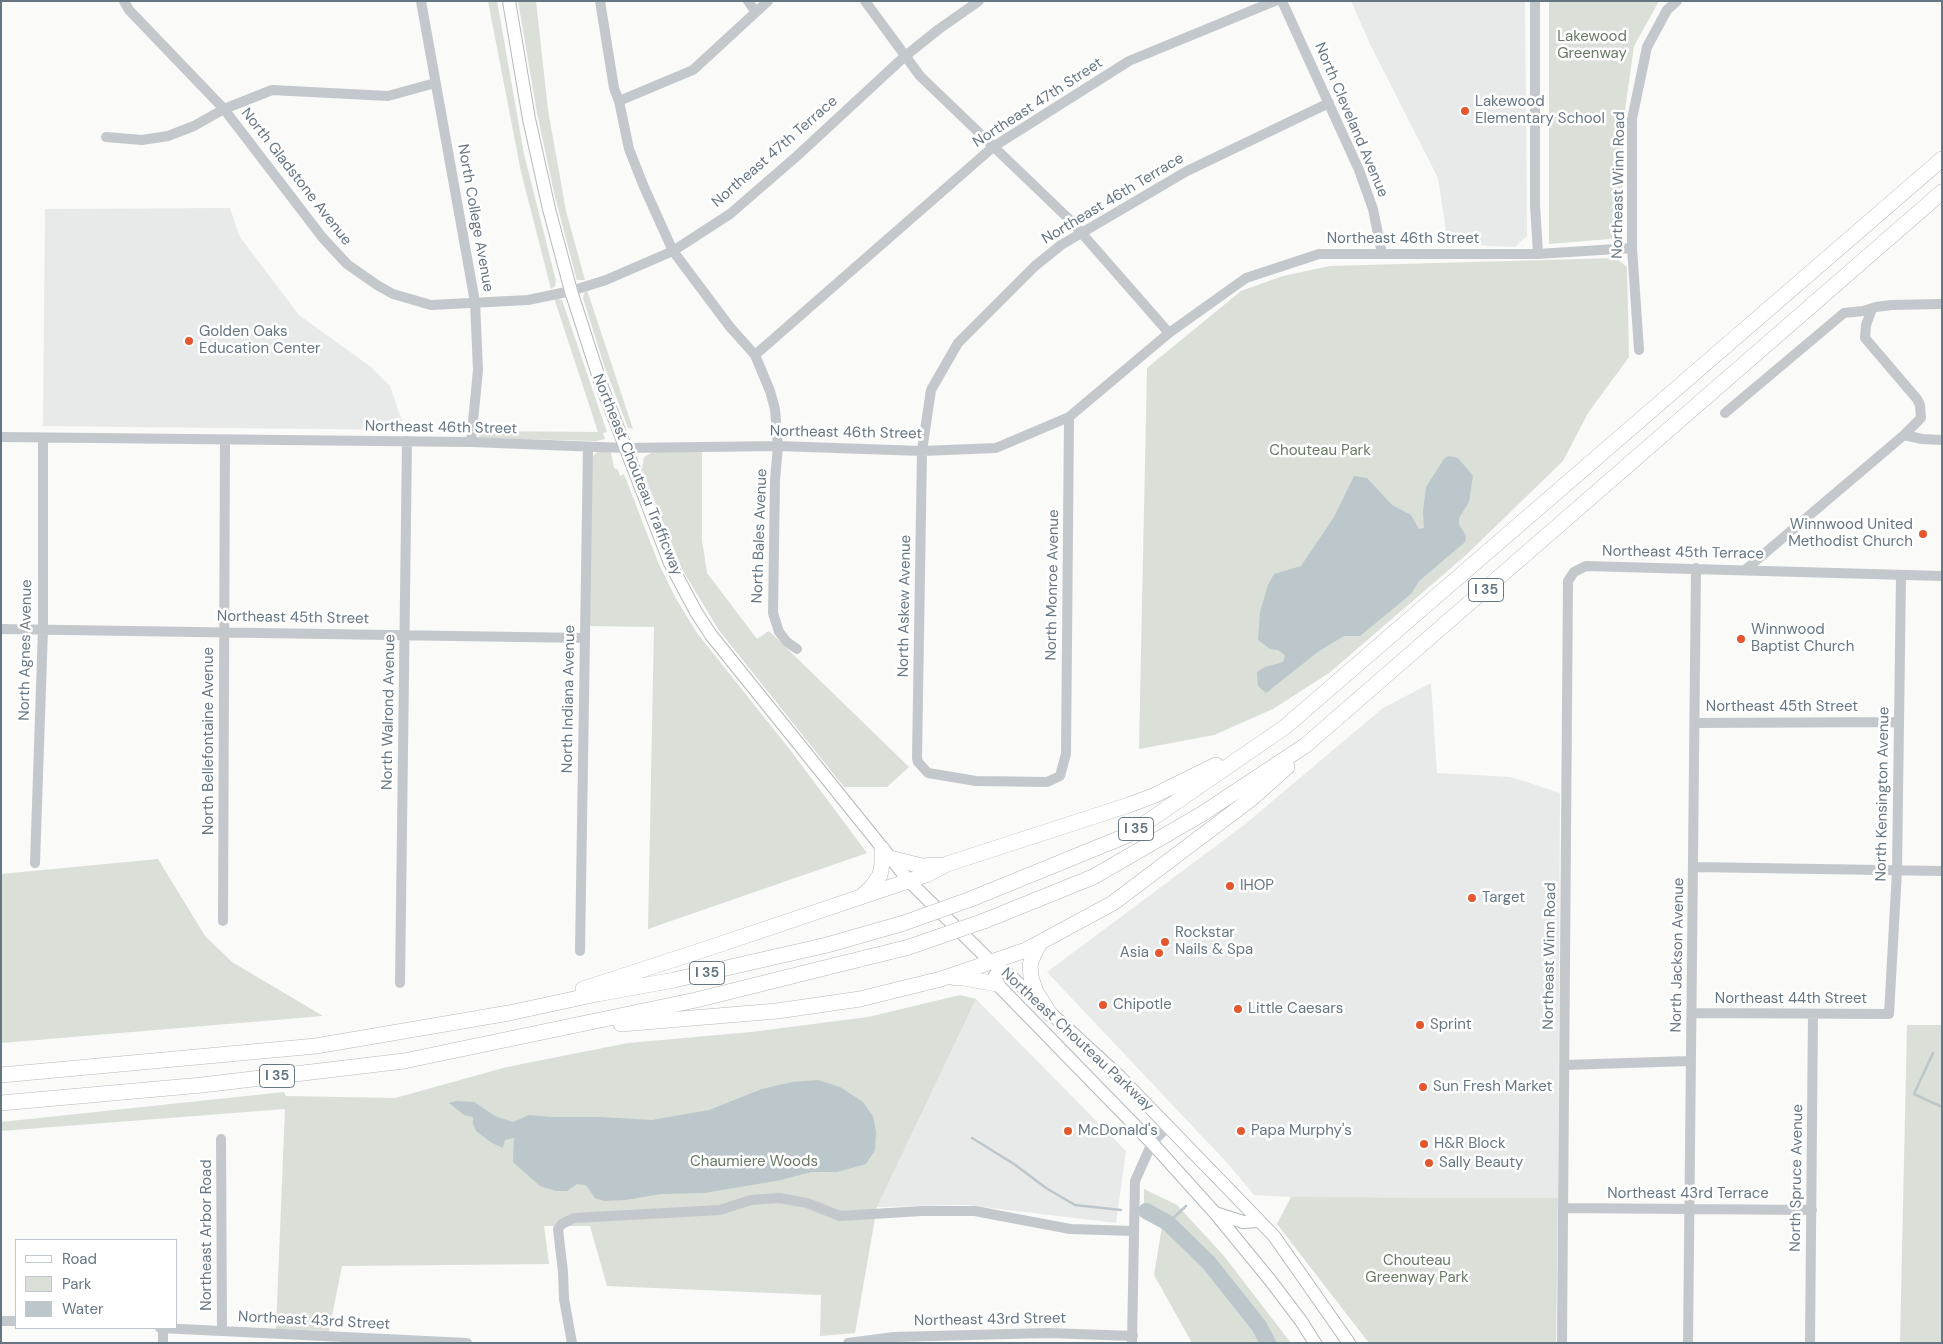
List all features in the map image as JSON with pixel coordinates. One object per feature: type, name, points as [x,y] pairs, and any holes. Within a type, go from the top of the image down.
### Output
[{"type":"highway","name":"I 35","points":[[1,1075],[316,1046],[509,1013],[683,978],[827,945],[904,923],[971,900],[1128,834],[1285,727],[1942,159]]},
{"type":"highway","name":"I 35","points":[[1,1102],[202,1085],[404,1061],[550,1031],[696,1000],[909,947],[984,921],[1093,877],[1202,814],[1306,745],[1942,192]]},
{"type":"highway","points":[[509,1013],[909,881],[947,864],[1153,796],[1225,761],[1252,742],[1285,727]]},
{"type":"highway","points":[[550,1031],[819,1006],[860,999],[941,979],[1026,950],[1113,903],[1251,799],[1296,759],[1306,745]]},
{"type":"highway","points":[[861,897],[872,888],[880,875],[886,853],[922,866],[947,864]]},
{"type":"highway","points":[[1040,943],[1030,965],[1031,977],[1036,992],[1050,1014]]},
{"type":"highway","points":[[941,979],[964,978],[997,984]]},
{"type":"main road","name":"Northeast Chouteau Trafficway","points":[[508,1],[528,119],[548,208],[570,291],[589,351],[670,563],[696,612],[711,634],[886,853],[909,881],[991,962]]},
{"type":"main road","name":"Northeast Chouteau Parkway","points":[[991,962],[997,984],[1152,1143],[1215,1213],[1270,1280],[1316,1343]]},
{"type":"main road","name":"Northeast Chouteau Parkway","points":[[991,962],[1007,973],[1120,1077],[1258,1222],[1274,1236],[1349,1343]]},
{"type":"main road","points":[[1215,1213],[1243,1222],[1258,1222]]},
{"type":"street","name":"North Gladstone Avenue","points":[[124,1],[129,10],[224,108],[328,244],[347,264],[361,275],[393,294],[431,305],[528,300],[570,291]]},
{"type":"street","name":"North College Avenue","points":[[421,1],[475,302],[478,370],[471,442]]},
{"type":"street","name":"North Bales Avenue","points":[[600,1],[614,88],[619,102],[628,149],[644,188],[673,251],[730,327],[754,355],[770,391],[775,409],[778,446],[775,480],[773,613],[779,632],[787,642],[797,649]]},
{"type":"street","points":[[748,1],[756,11]]},
{"type":"street","points":[[619,102],[693,70],[768,1]]},
{"type":"street","points":[[865,1],[904,57],[920,76],[1081,232],[1169,333]]},
{"type":"street","name":"Northeast 47th Terrace","points":[[570,291],[606,280],[673,251],[730,214],[797,156],[904,57],[979,1]]},
{"type":"street","name":"Northeast 47th Street","points":[[754,355],[993,147],[1129,61],[1276,1]]},
{"type":"street","name":"North Cleveland Avenue","points":[[1282,1],[1366,187],[1382,254]]},
{"type":"street","points":[[1535,1],[1535,205],[1538,254]]},
{"type":"street","name":"Northeast Winn Road","points":[[1639,350],[1632,248],[1632,119],[1647,47],[1667,10],[1677,1]]},
{"type":"street","points":[[106,137],[142,140],[168,136],[194,126],[224,108],[272,90],[388,96],[435,83]]},
{"type":"street","name":"Northeast 46th Terrace","points":[[922,451],[931,390],[958,343],[1035,266],[1081,232],[1187,171],[1329,103]]},
{"type":"street","name":"Northeast 46th Street","points":[[1,437],[225,441],[471,442],[625,448],[778,446],[922,451],[996,448],[1069,417],[1169,333],[1246,278],[1319,254],[1538,254],[1632,248]]},
{"type":"street","points":[[1725,413],[1844,313],[1891,304],[1942,304]]},
{"type":"street","points":[[1745,570],[1904,435],[1921,418],[1920,405],[1917,399],[1865,338],[1866,325],[1872,308]]},
{"type":"street","name":"North Monroe Avenue","points":[[918,762],[928,773],[966,780],[1047,782],[1060,776],[1066,754],[1069,417]]},
{"type":"street","points":[[1904,435],[1922,439],[1942,440]]},
{"type":"street","name":"North Agnes Avenue","points":[[35,863],[43,629],[42,438]]},
{"type":"street","name":"North Bellefontaine Avenue","points":[[223,921],[225,441]]},
{"type":"street","name":"North Walrond Avenue","points":[[400,983],[407,441]]},
{"type":"street","name":"North Indiana Avenue","points":[[580,951],[588,447]]},
{"type":"street","name":"North Askew Avenue","points":[[918,762],[922,451]]},
{"type":"street","name":"Northeast 45th Terrace","points":[[1574,572],[1586,566],[1942,576]]},
{"type":"street","name":"North Jackson Avenue","points":[[1688,1343],[1690,1061],[1693,1013],[1696,568]]},
{"type":"street","name":"Northeast Winn Road","points":[[1562,1343],[1568,581],[1574,572]]},
{"type":"street","name":"North Kensington Avenue","points":[[1889,1014],[1897,871],[1900,575]]},
{"type":"street","name":"Northeast 45th Street","points":[[1,629],[584,638]]},
{"type":"street","name":"Northeast 45th Street","points":[[1695,723],[1899,722]]},
{"type":"street","points":[[1694,867],[1942,871]]},
{"type":"street","name":"Northeast 44th Street","points":[[1693,1013],[1889,1014]]},
{"type":"street","name":"North Spruce Avenue","points":[[1810,1343],[1813,1014]]},
{"type":"street","points":[[1564,1065],[1690,1061]]},
{"type":"street","points":[[1133,1339],[1136,1181],[1152,1143],[1168,1126]]},
{"type":"street","name":"Northeast Arbor Road","points":[[221,1139],[222,1331]]},
{"type":"street","points":[[572,1343],[564,1299],[558,1229],[568,1220],[720,1210],[751,1200],[779,1198],[807,1203],[840,1216],[922,1211],[975,1212],[1070,1229],[1134,1231]]},
{"type":"street","name":"Northeast 43rd Terrace","points":[[1563,1208],[1812,1210]]},
{"type":"street","points":[[1,1321],[15,1321]]},
{"type":"street","points":[[162,1329],[163,1343]]},
{"type":"street","name":"Northeast 43rd Street","points":[[178,1329],[359,1340],[466,1343]]},
{"type":"street","name":"Northeast 43rd Street","points":[[848,1343],[894,1337],[1048,1333],[1133,1339]]},
{"type":"shaded area","name":"Lakewood Elementary School","points":[[1351,1],[1525,1],[1527,236],[1515,247],[1448,244],[1438,178],[1370,44]]},
{"type":"shaded area","name":"Golden Oaks Education Center","points":[[230,208],[240,237],[299,315],[371,367],[390,386],[405,430],[43,426],[45,209]]},
{"type":"shaded area","points":[[1431,683],[1437,773],[1511,777],[1560,793],[1558,1198],[1291,1197],[1254,1195],[1230,1166],[1047,972],[1244,825],[1383,708]]},
{"type":"shaded area","points":[[976,999],[1126,1151],[1116,1223],[966,1205],[877,1207]]},
{"type":"green space","points":[[488,1],[497,1],[524,154],[556,281],[555,286],[551,289],[521,172]]},
{"type":"green space","points":[[518,1],[536,1],[548,110],[566,211],[585,280],[577,280],[555,197],[537,113]]},
{"type":"green space","name":"Lakewood Greenway","points":[[1549,1],[1659,1],[1634,46],[1624,117],[1621,238],[1549,244]]},
{"type":"green space","name":"Chouteau Park","points":[[1616,258],[1627,267],[1629,357],[1588,413],[1563,461],[1465,556],[1329,673],[1273,709],[1214,735],[1139,749],[1147,368],[1241,291],[1283,276],[1330,266]]},
{"type":"green space","points":[[587,291],[633,429],[628,428],[604,365],[583,298],[584,293]]},
{"type":"green space","points":[[554,298],[562,300],[607,432],[603,433],[605,439],[596,441],[482,438],[477,435],[476,431],[598,432]]},
{"type":"green space","points":[[598,451],[611,452],[614,468],[618,470],[620,476],[624,474],[658,562],[675,597],[697,633],[791,751],[867,853],[648,929],[654,627],[589,626],[591,458]]},
{"type":"green space","points":[[653,452],[702,452],[702,540],[707,573],[757,639],[769,631],[909,767],[887,787],[844,787],[718,629],[682,569],[642,469],[644,457]]},
{"type":"green space","points":[[158,859],[205,936],[232,962],[323,1016],[1,1043],[1,874]]},
{"type":"green space","name":"Chaumiere Woods","points":[[960,995],[976,999],[877,1207],[855,1333],[820,1336],[821,1295],[607,1286],[590,1226],[544,1226],[549,1264],[342,1266],[329,1331],[276,1329],[285,1109],[1,1131],[1,1122],[284,1092],[286,1096],[395,1098],[507,1067],[628,1043],[751,1032],[868,1017]]},
{"type":"green space","points":[[1907,1025],[1942,1025],[1942,1343],[1900,1343]]},
{"type":"green space","points":[[1144,1189],[1177,1205],[1224,1256],[1291,1343],[1192,1343],[1154,1275],[1162,1226],[1144,1217]]},
{"type":"green space","name":"Chouteau Greenway Park","points":[[1291,1197],[1558,1198],[1556,1343],[1369,1343],[1277,1224]]},
{"type":"water","points":[[1448,456],[1458,458],[1473,476],[1469,502],[1459,518],[1459,524],[1466,536],[1465,542],[1419,581],[1411,594],[1360,636],[1344,636],[1319,651],[1266,693],[1258,686],[1257,672],[1265,667],[1283,662],[1285,655],[1278,650],[1270,649],[1258,640],[1260,612],[1268,585],[1274,574],[1301,566],[1334,517],[1354,476],[1367,478],[1392,505],[1411,515],[1419,529],[1424,528],[1423,512],[1426,487],[1444,459]]},
{"type":"water","points":[[818,1080],[840,1087],[863,1102],[873,1116],[876,1132],[875,1150],[866,1164],[837,1172],[811,1172],[781,1180],[704,1193],[661,1194],[626,1200],[604,1201],[595,1198],[586,1185],[577,1184],[567,1191],[557,1191],[540,1186],[513,1162],[514,1138],[505,1140],[503,1148],[492,1143],[476,1131],[473,1117],[464,1115],[449,1103],[456,1101],[474,1102],[495,1116],[513,1122],[529,1115],[652,1120],[709,1110],[762,1089],[792,1082]]},
{"type":"waterway","points":[[1933,1053],[1914,1094],[1942,1107]]},
{"type":"waterway","points":[[972,1138],[1014,1164],[1046,1188],[1075,1205],[1121,1210]]},
{"type":"waterway","points":[[1168,1223],[1186,1206]]},
{"type":"waterway","points":[[1146,1211],[1168,1223],[1209,1263],[1259,1326],[1268,1343]]},
{"type":"place","name":"Lakewood Elementary School","points":[[1465,111]]},
{"type":"place","name":"Golden Oaks Education Center","points":[[189,341]]},
{"type":"place","name":"Winnwood United Methodist Church","points":[[1923,534]]},
{"type":"place","name":"Winnwood Baptist Church","points":[[1741,639]]},
{"type":"place","name":"IHOP","points":[[1230,886]]},
{"type":"place","name":"Target","points":[[1472,898]]},
{"type":"place","name":"Rockstar Nails & Spa","points":[[1165,942]]},
{"type":"place","name":"Asia","points":[[1159,953]]},
{"type":"place","name":"Chipotle","points":[[1103,1005]]},
{"type":"place","name":"Little Caesars","points":[[1238,1009]]},
{"type":"place","name":"Sprint","points":[[1420,1025]]},
{"type":"place","name":"Sun Fresh Market","points":[[1423,1087]]},
{"type":"place","name":"McDonald's","points":[[1068,1131]]},
{"type":"place","name":"Papa Murphy's","points":[[1241,1131]]},
{"type":"place","name":"H&R Block","points":[[1424,1144]]},
{"type":"place","name":"Sally Beauty","points":[[1429,1163]]}]
